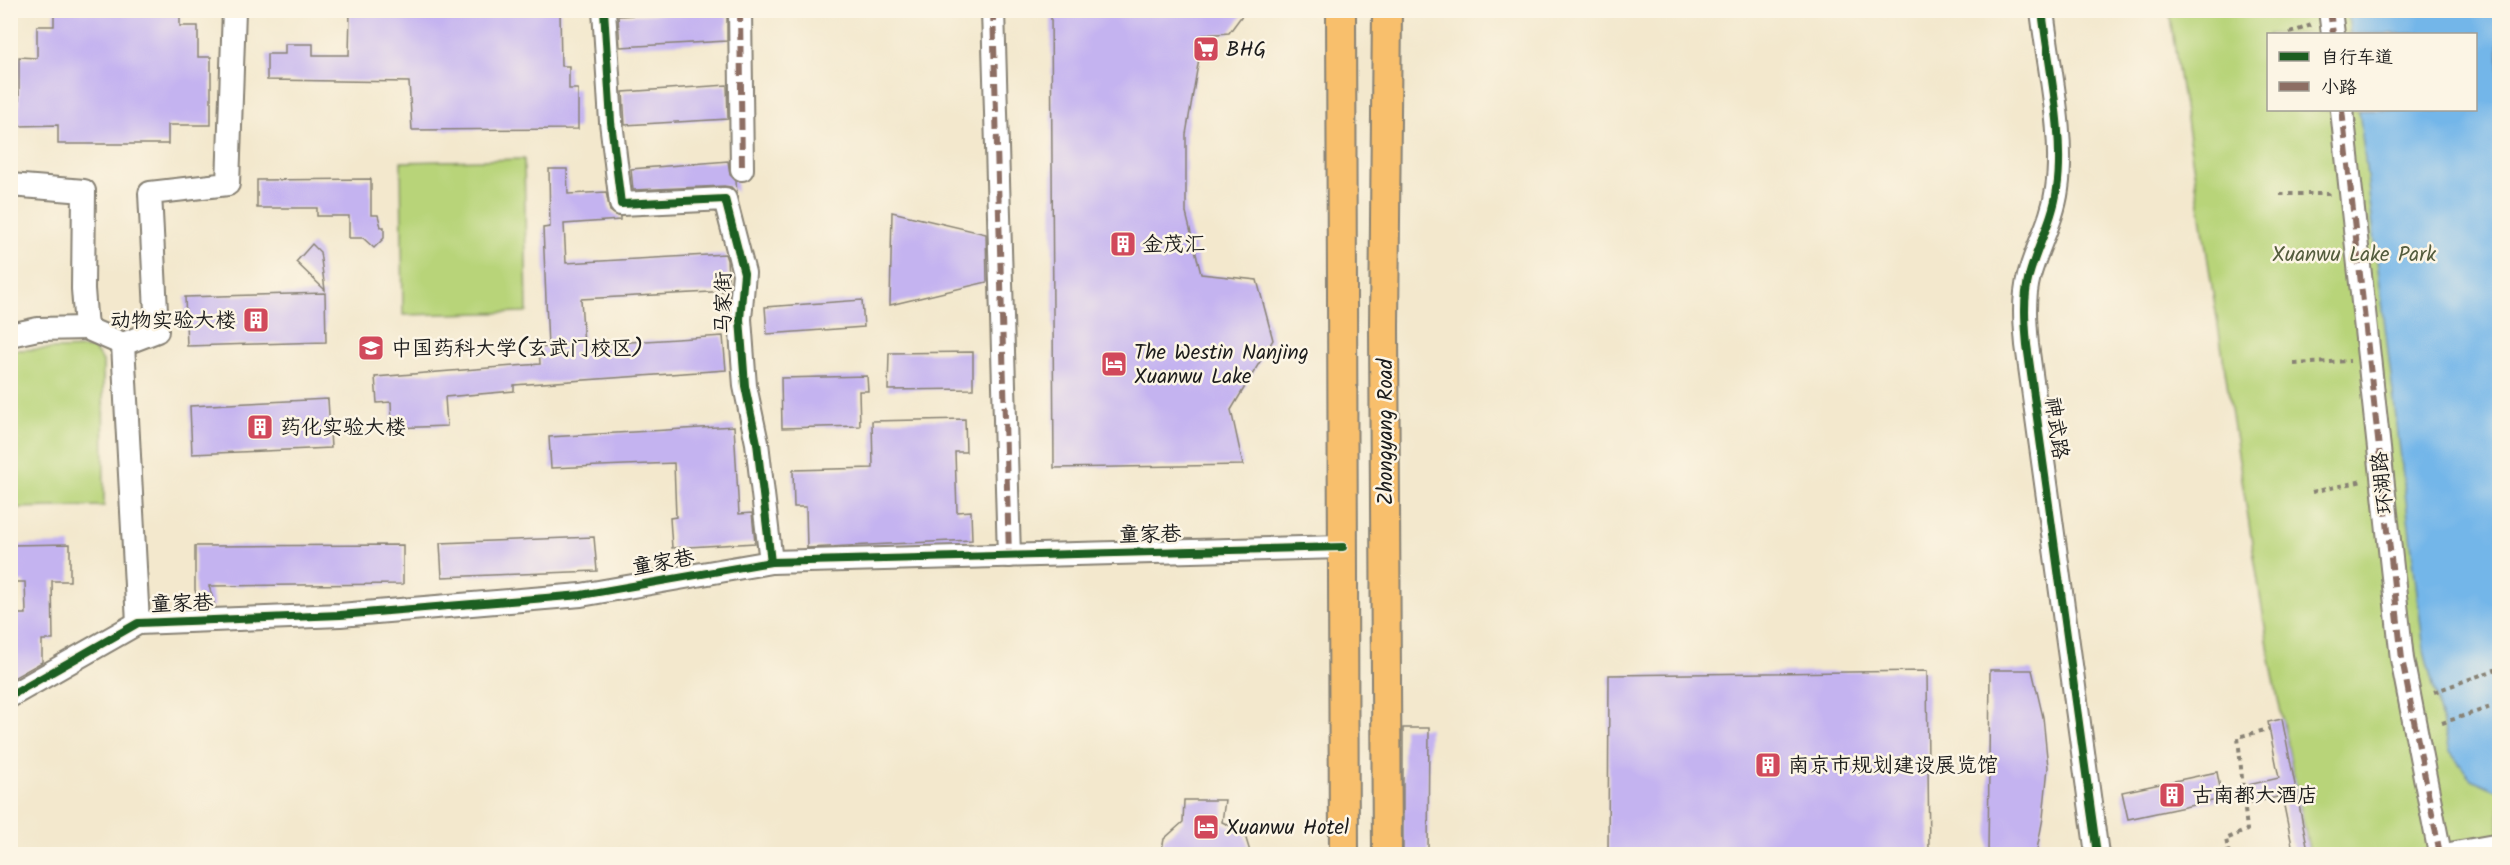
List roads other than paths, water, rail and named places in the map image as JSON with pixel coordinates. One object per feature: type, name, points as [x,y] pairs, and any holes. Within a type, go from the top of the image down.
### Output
[{"type":"main road","name":"Zhongyang Road","points":[[1341,10],[1344,855]]},
{"type":"main road","name":"Zhongyang Road","points":[[1387,10],[1384,327],[1387,855]]},
{"type":"street","points":[[10,335],[38,329],[86,328],[123,344],[158,331],[150,193],[228,184],[234,10]]},
{"type":"street","name":"马家街","points":[[604,10],[611,122],[621,204],[725,199],[744,273],[740,319],[745,386],[757,444],[771,562]]},
{"type":"street","points":[[740,10],[742,169]]},
{"type":"street","points":[[993,10],[1009,556]]},
{"type":"street","name":"神武路","points":[[2042,10],[2059,147],[2058,176],[2050,222],[2026,292],[2026,333],[2097,855]]},
{"type":"street","points":[[2331,10],[2333,33]]},
{"type":"street","name":"环湖路","points":[[2342,111],[2402,659],[2440,855]]},
{"type":"street","points":[[10,185],[84,191],[83,289],[86,328]]},
{"type":"street","points":[[123,344],[138,623]]},
{"type":"street","name":"童家巷","points":[[10,696],[138,623],[340,615],[581,595],[771,562],[1343,548]]},
{"type":"street","points":[[2450,855],[2499,845]]},
{"type":"water","points":[[2348,11],[2499,11],[2499,791],[2471,779],[2450,752],[2424,651],[2359,111],[2477,111],[2477,33],[2350,33]]},
{"type":"place","name":"BHG","points":[[1206,49]]},
{"type":"place","name":"金茂汇","points":[[1123,244]]},
{"type":"place","name":"动物实验大楼","points":[[256,320]]},
{"type":"place","name":"中国药科大学(玄武门校区)","points":[[371,348]]},
{"type":"place","name":"The Westin Nanjing Xuanwu Lake","points":[[1114,364]]},
{"type":"place","name":"药化实验大楼","points":[[260,427]]},
{"type":"place","name":"南京市规划建设展览馆","points":[[1768,765]]},
{"type":"place","name":"古南都大酒店","points":[[2172,795]]},
{"type":"place","name":"Xuanwu Hotel","points":[[1206,827]]},
{"type":"park label","name":"Xuanwu Lake Park","points":[[2354,254]]}]
